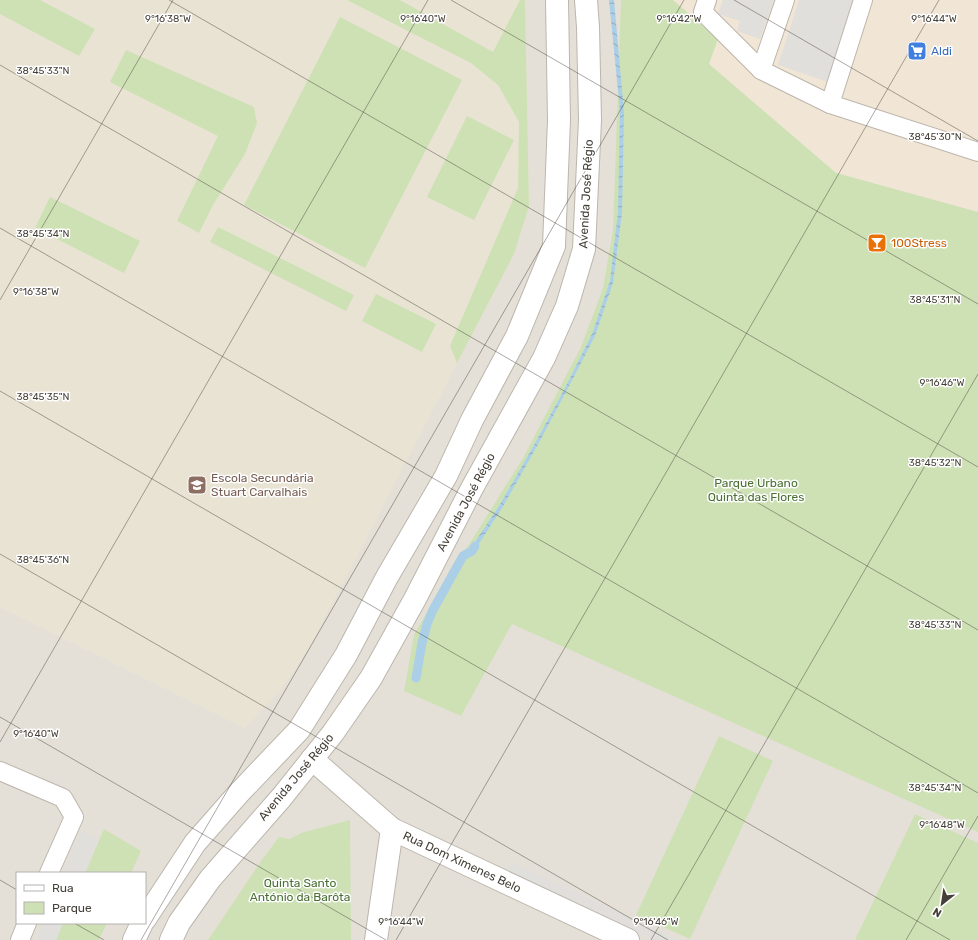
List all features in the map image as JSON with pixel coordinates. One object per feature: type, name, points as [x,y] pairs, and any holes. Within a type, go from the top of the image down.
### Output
[{"type":"street","points":[[146,917],[195,843],[238,794],[299,730],[346,655],[387,577],[446,476],[472,420],[517,336],[554,246],[559,120],[557,0]]},
{"type":"street","name":"Avenida José Régio","points":[[172,940],[179,924],[210,879],[281,798],[333,733],[371,678],[416,599],[471,490],[544,358],[567,306],[584,248],[590,120],[586,0]]},
{"type":"street","name":"Rua Dom Ximenes Belo","points":[[312,759],[392,829],[628,940]]},
{"type":"street","points":[[376,940],[392,829]]},
{"type":"street","points":[[134,940],[142,924]]},
{"type":"lane","points":[[707,0],[702,12],[761,70],[830,104],[978,152]]},
{"type":"lane","points":[[761,70],[785,0]]},
{"type":"lane","points":[[830,104],[863,0]]},
{"type":"lane","points":[[0,771],[63,798],[74,817],[49,872]]},
{"type":"lane","points":[[20,940],[27,924]]},
{"type":"shaded area","points":[[0,0],[978,0],[978,940],[0,940]]},
{"type":"shaded area","name":"Escola Secundária Stuart Carvalhais","points":[[0,0],[525,0],[529,206],[514,254],[308,650],[279,692],[244,728],[0,607]]},
{"type":"shaded area","points":[[634,0],[978,0],[978,212],[836,173]]},
{"type":"shaded area","points":[[723,0],[774,0],[760,39],[737,31],[740,21],[718,14]]},
{"type":"shaded area","points":[[799,0],[855,0],[828,82],[778,65]]},
{"type":"shaded area","points":[[81,830],[99,840],[85,872],[63,872]]},
{"type":"shaded area","points":[[512,862],[678,940],[654,940],[506,872]]},
{"type":"shaded area","points":[[43,924],[63,924],[56,940],[36,940]]},
{"type":"green space","points":[[0,0],[40,0],[95,29],[79,56],[0,14]]},
{"type":"green space","points":[[347,0],[400,0],[493,52],[520,0],[525,0],[529,206],[514,254],[457,363],[450,346],[518,188],[519,122],[498,85],[471,63]]},
{"type":"green space","name":"Parque Urbano Quinta das Flores","points":[[621,0],[673,0],[718,39],[709,64],[836,173],[978,212],[978,832],[512,624],[461,716],[404,691],[414,635],[456,559],[468,546],[523,458],[581,347],[603,288],[613,230]]},
{"type":"green space","points":[[340,17],[462,80],[365,268],[244,205]]},
{"type":"green space","points":[[126,50],[254,107],[257,123],[245,154],[213,205],[199,233],[177,221],[218,136],[110,82]]},
{"type":"green space","points":[[467,116],[514,140],[474,220],[427,197]]},
{"type":"green space","points":[[50,197],[140,241],[124,273],[35,228]]},
{"type":"green space","points":[[218,227],[354,295],[346,311],[210,242]]},
{"type":"green space","points":[[376,294],[436,324],[422,352],[362,321]]},
{"type":"green space","points":[[719,736],[773,761],[690,939],[636,915]]},
{"type":"green space","points":[[915,814],[978,843],[978,940],[855,940]]},
{"type":"green space","name":"Quinta Santo António da Barôta","points":[[350,820],[351,940],[208,940],[279,837],[290,839],[301,833]]},
{"type":"green space","points":[[104,829],[141,851],[131,872],[85,872]]},
{"type":"green space","points":[[63,924],[107,924],[99,940],[56,940]]},
{"type":"water","points":[[609,0],[614,0],[624,112],[622,213],[613,283],[595,336],[567,390],[502,508],[473,553],[470,555],[466,553],[471,548],[499,506],[565,388],[592,334],[610,281],[618,212],[620,111]]},
{"type":"waterway","points":[[416,678],[422,643],[427,624],[433,610],[463,556],[472,551],[475,546]]},
{"type":"place","name":"Aldi","points":[[917,51]]},
{"type":"place","name":"100Stress","points":[[877,243]]},
{"type":"place","name":"Escola Secundária Stuart Carvalhais","points":[[197,485]]}]
